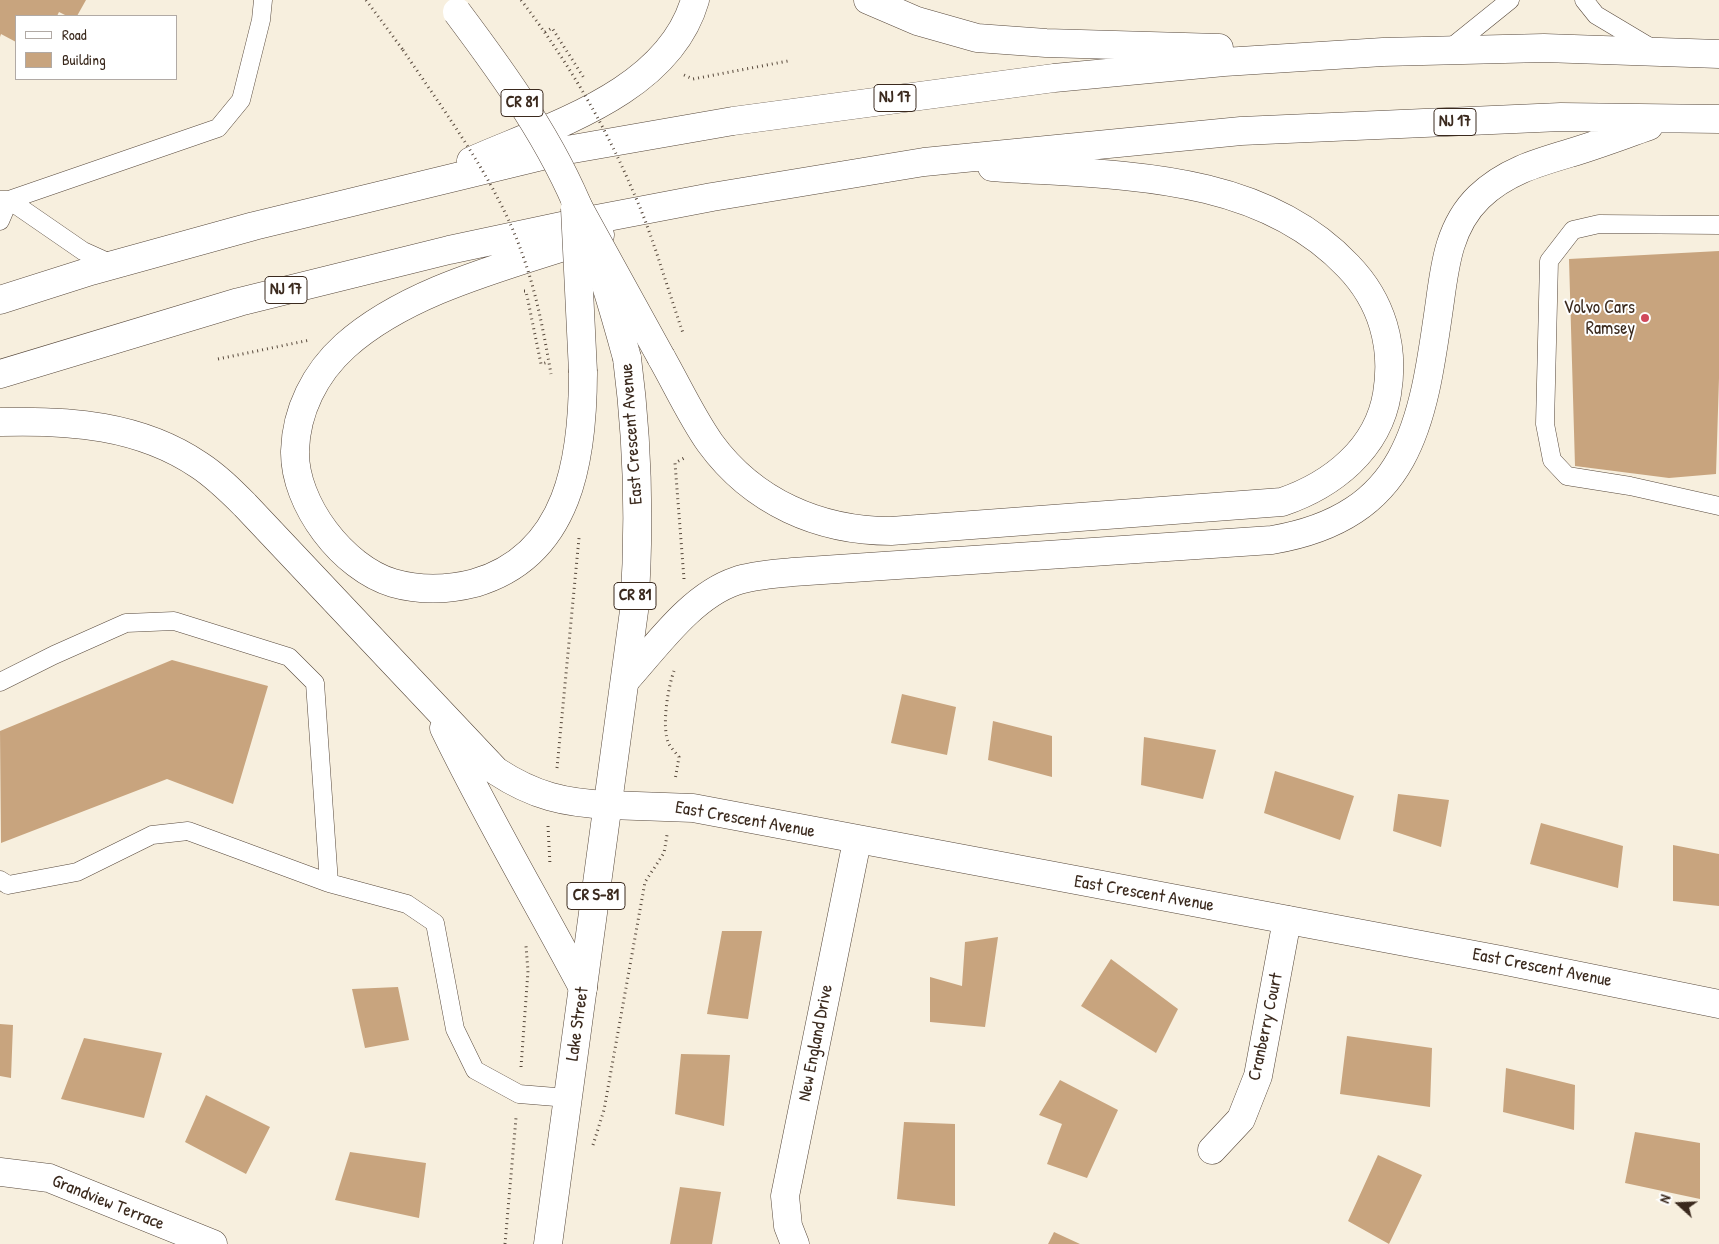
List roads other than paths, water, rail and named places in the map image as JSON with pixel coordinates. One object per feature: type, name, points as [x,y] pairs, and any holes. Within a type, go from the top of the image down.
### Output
[{"type":"main road","points":[[398,192],[587,110],[620,93],[649,71],[669,49],[686,23],[696,0]]},
{"type":"main road","points":[[868,0],[917,21],[977,38],[1046,43],[1383,52]]},
{"type":"main road","name":"East Crescent Avenue","points":[[452,4],[542,135],[575,201],[598,258],[627,358],[634,410],[638,510],[634,611],[609,805],[693,808],[857,841],[1287,920],[1719,1004]]},
{"type":"main road","name":"NJ 17","points":[[0,300],[254,226],[567,150],[733,121],[1054,78],[1224,62],[1383,52],[1445,52],[1544,48],[1719,54]]},
{"type":"main road","name":"NJ 17","points":[[0,374],[239,302],[342,276],[576,223],[712,197],[924,162],[1241,131],[1561,117],[1668,120],[1719,119]]},
{"type":"main road","points":[[625,681],[701,598],[737,580],[803,572],[1272,540],[1322,528],[1343,518],[1366,501],[1386,481],[1414,434],[1427,390],[1446,258],[1463,216],[1478,198],[1498,181],[1522,168],[1668,120]]},
{"type":"main road","points":[[575,201],[710,443],[743,479],[789,509],[839,528],[868,531],[1282,502],[1304,495],[1345,468],[1362,451],[1376,430],[1386,406],[1390,357],[1386,330],[1376,306],[1361,280],[1338,255],[1312,234],[1281,216],[1223,193],[1156,178],[924,162]]},
{"type":"main road","points":[[575,201],[583,372],[583,410],[575,468],[568,495],[559,515],[545,535],[527,555],[513,565],[483,580],[440,590],[392,583],[374,574],[354,562],[336,547],[323,530],[311,508],[300,480],[295,454],[297,429],[302,406],[314,384],[344,347],[384,317],[433,292],[712,197]]},
{"type":"main road","points":[[0,422],[66,422],[114,429],[176,451],[199,465],[245,505],[483,758],[510,780],[554,799],[609,805]]},
{"type":"main road","points":[[432,702],[473,787],[583,988]]},
{"type":"main road","name":"Lake Street","points":[[548,1244],[609,805]]},
{"type":"main road","name":"New England Drive","points":[[796,1244],[788,1226],[785,1196],[857,841]]},
{"type":"main road","name":"Cranberry Court","points":[[1212,1150],[1241,1119],[1258,1076],[1287,920]]},
{"type":"main road","name":"Grandview Terrace","points":[[0,1172],[50,1178],[213,1244]]},
{"type":"lane","points":[[4,200],[218,128],[241,100],[260,28],[263,0]]},
{"type":"lane","points":[[1445,52],[1510,0]]},
{"type":"lane","points":[[1584,0],[1596,15],[1660,53]]},
{"type":"lane","points":[[0,221],[4,200]]},
{"type":"lane","points":[[4,200],[83,251],[115,265]]},
{"type":"lane","points":[[1719,225],[1599,224],[1573,230],[1549,261],[1545,424],[1552,460],[1567,476],[1630,486],[1719,506]]},
{"type":"lane","points":[[0,682],[54,654],[126,623],[174,621],[289,657],[315,683],[329,882]]},
{"type":"lane","points":[[0,880],[8,885],[77,872],[152,835],[188,831],[329,882],[407,904],[435,923],[454,1029],[475,1070],[519,1094],[568,1098]]},
{"type":"place","name":"Volvo Cars Ramsey","points":[[1645,318]]}]
